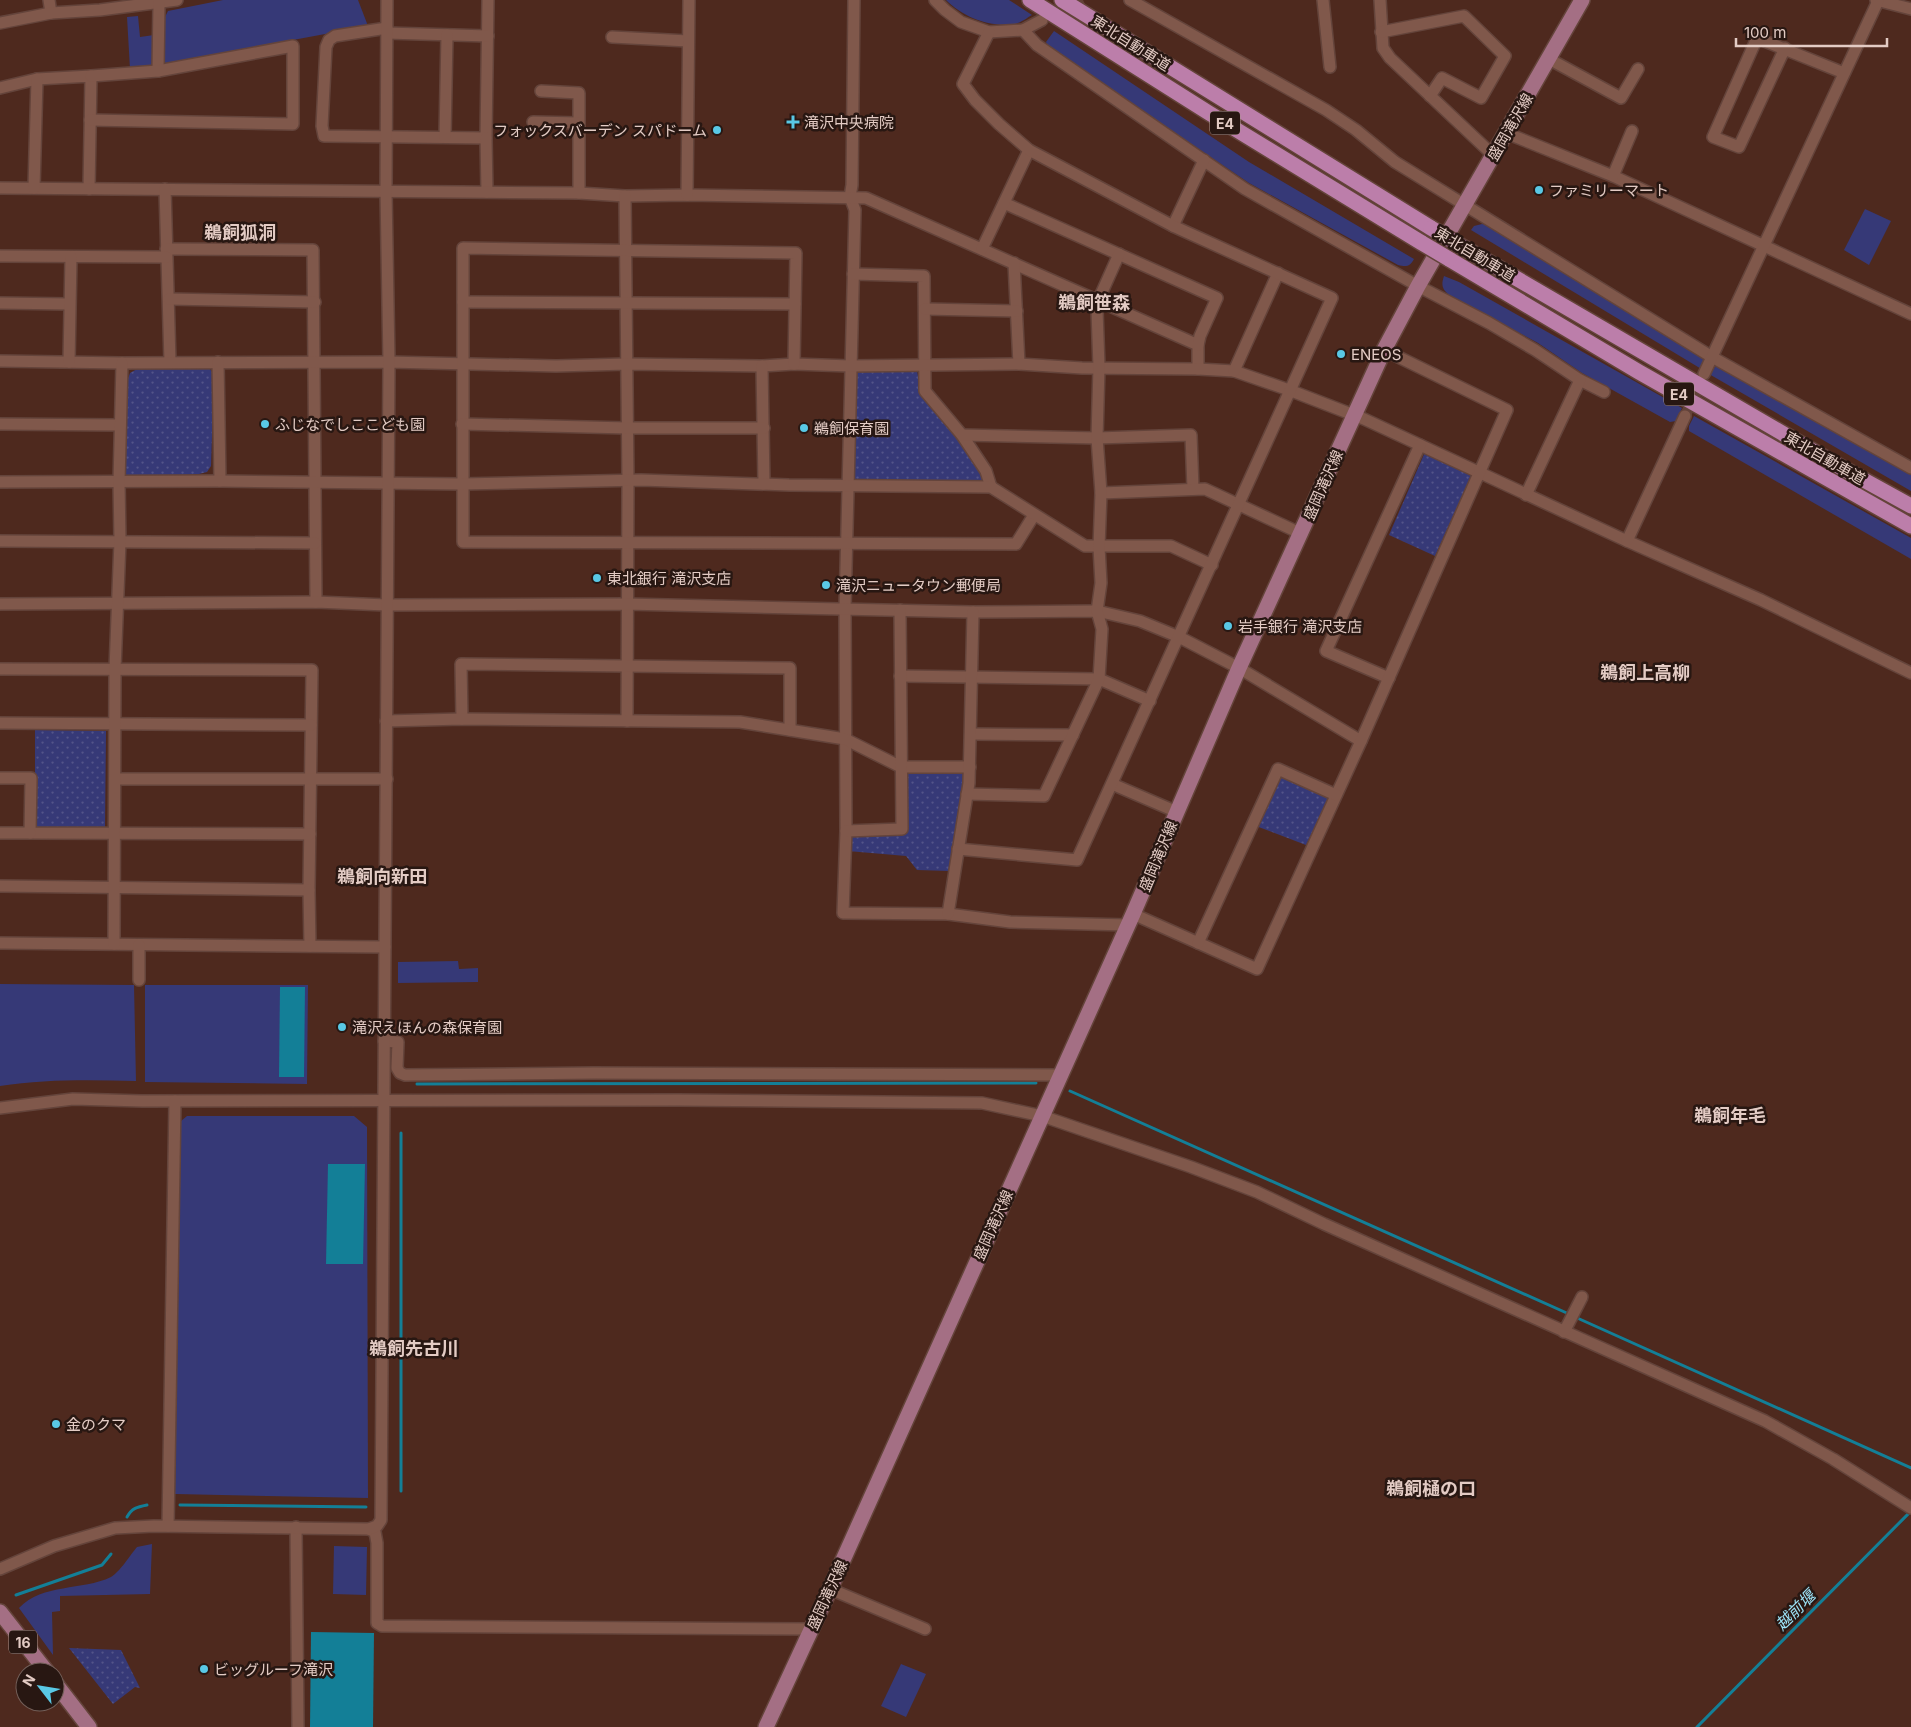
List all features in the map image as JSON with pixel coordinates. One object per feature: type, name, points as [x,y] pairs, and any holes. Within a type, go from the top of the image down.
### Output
[{"type":"highway","name":"東北自動車道","points":[[1030,0],[1209,113],[1422,243],[1639,372],[1911,526]]},
{"type":"highway","name":"東北自動車道","points":[[1062,0],[1459,245],[1842,468],[1911,506]]},
{"type":"main road","name":"盛岡滝沢線","points":[[766,1727],[812,1629],[1061,1075],[1239,668],[1302,534],[1384,350],[1418,286],[1582,0]]},
{"type":"main road","name":"16","points":[[0,1612],[39,1662]]},
{"type":"main road","points":[[65,1696],[89,1727]]},
{"type":"street","points":[[49,0],[51,13]]},
{"type":"street","points":[[0,23],[51,13],[100,10],[177,0]]},
{"type":"street","points":[[0,1569],[45,1549],[115,1528],[168,1526],[369,1528],[377,1526],[381,1520],[389,362],[386,191],[387,0]]},
{"type":"street","points":[[487,192],[488,0]]},
{"type":"street","points":[[687,195],[689,0]]},
{"type":"street","points":[[854,0],[852,185],[850,197],[855,210],[846,544],[846,831],[843,913],[948,914],[1010,922],[1130,920],[1198,943],[1257,969],[1361,741],[1507,410],[1384,350]]},
{"type":"street","points":[[935,0],[961,22],[989,32],[1022,30],[1042,20]]},
{"type":"street","points":[[1130,0],[1326,110],[1356,130],[1395,162],[1712,357],[1911,468]]},
{"type":"street","points":[[1323,0],[1330,67]]},
{"type":"street","points":[[1380,0],[1380,32],[1383,48],[1390,58],[1493,155]]},
{"type":"street","points":[[1704,374],[1765,246],[1877,0],[1911,9]]},
{"type":"street","points":[[158,71],[159,3]]},
{"type":"street","points":[[1380,32],[1464,16],[1505,56],[1481,98],[1442,78],[1430,96]]},
{"type":"street","points":[[1022,30],[1037,45],[1245,189],[1418,286],[1488,322],[1536,350],[1580,380],[1604,392]]},
{"type":"street","points":[[486,138],[324,136],[322,126],[326,47],[329,40],[335,36],[387,31],[488,36]]},
{"type":"street","points":[[958,849],[1077,860],[1332,298],[1174,226],[1029,150],[999,124],[963,84],[989,32]]},
{"type":"street","points":[[446,137],[447,35]]},
{"type":"street","points":[[612,37],[688,41]]},
{"type":"street","points":[[1785,48],[1739,147],[1714,137],[1757,38],[1785,48],[1844,73]]},
{"type":"street","points":[[0,88],[37,79],[158,71],[293,46],[293,124],[90,120]]},
{"type":"street","points":[[1549,59],[1621,98],[1638,69]]},
{"type":"street","points":[[89,189],[91,76]]},
{"type":"street","points":[[34,188],[37,79]]},
{"type":"street","points":[[541,91],[579,93],[578,193]]},
{"type":"street","points":[[533,122],[579,123]]},
{"type":"street","points":[[1613,176],[1632,131]]},
{"type":"street","points":[[1506,132],[1613,176],[1911,314]]},
{"type":"street","points":[[982,249],[1029,150]]},
{"type":"street","points":[[1174,226],[1204,160]]},
{"type":"street","points":[[0,188],[578,193],[625,196],[687,195],[866,198],[1198,345]]},
{"type":"street","points":[[166,189],[170,362]]},
{"type":"street","points":[[625,196],[628,481],[627,721]]},
{"type":"street","points":[[1004,203],[1217,298],[1200,336],[1198,368]]},
{"type":"street","points":[[794,364],[796,253],[463,248],[463,542],[1016,544],[1034,515]]},
{"type":"street","points":[[0,256],[71,257],[314,250],[313,362],[316,602]]},
{"type":"street","points":[[967,794],[1044,796],[1099,679],[1102,629],[1097,611],[1101,582],[1099,547],[1101,493],[1097,438],[1098,301],[1119,254]]},
{"type":"street","points":[[69,362],[71,257]]},
{"type":"street","points":[[1014,263],[1018,364]]},
{"type":"street","points":[[1234,371],[1278,273]]},
{"type":"street","points":[[853,274],[924,276],[925,391],[962,435],[986,471],[992,487]]},
{"type":"street","points":[[169,299],[315,302]]},
{"type":"street","points":[[463,302],[795,304]]},
{"type":"street","points":[[0,303],[69,304]]},
{"type":"street","points":[[925,309],[1017,311]]},
{"type":"street","points":[[0,361],[122,363],[389,362],[556,366],[626,364],[762,366],[794,364],[850,366],[1018,364],[1082,368],[1198,368],[1234,371],[1354,415],[1627,542],[1761,600],[1911,673]]},
{"type":"street","points":[[218,362],[220,481]]},
{"type":"street","points":[[114,944],[116,834],[114,723],[120,541],[119,482],[122,363]]},
{"type":"street","points":[[762,366],[764,484]]},
{"type":"street","points":[[1526,496],[1580,380]]},
{"type":"street","points":[[1627,542],[1685,416]]},
{"type":"street","points":[[0,424],[120,425]]},
{"type":"street","points":[[462,424],[627,428],[764,428]]},
{"type":"street","points":[[962,435],[1097,438],[1192,435],[1194,489]]},
{"type":"street","points":[[1389,678],[1326,650],[1420,446]]},
{"type":"street","points":[[0,482],[220,481],[462,484],[641,480],[764,484],[992,487],[1085,546],[1157,544],[1171,546],[1212,565]]},
{"type":"street","points":[[1101,493],[1205,489],[1302,534]]},
{"type":"street","points":[[0,542],[315,543]]},
{"type":"street","points":[[0,604],[316,602],[386,605],[626,604],[973,612],[1097,611],[1140,621],[1179,637],[1239,668],[1361,741]]},
{"type":"street","points":[[846,831],[902,829],[900,610]]},
{"type":"street","points":[[948,914],[970,767],[973,612]]},
{"type":"street","points":[[462,719],[461,664],[626,668],[790,668],[790,730]]},
{"type":"street","points":[[0,669],[312,670],[310,946]]},
{"type":"street","points":[[900,676],[1099,679],[1150,700]]},
{"type":"street","points":[[386,721],[462,719],[740,722],[845,739],[901,767],[970,767]]},
{"type":"street","points":[[0,723],[311,725]]},
{"type":"street","points":[[971,734],[1073,735]]},
{"type":"street","points":[[1198,943],[1278,768],[1336,795]]},
{"type":"street","points":[[0,778],[31,778],[30,833]]},
{"type":"street","points":[[115,779],[387,779]]},
{"type":"street","points":[[1112,784],[1177,812]]},
{"type":"street","points":[[0,833],[310,834]]},
{"type":"street","points":[[0,886],[310,890]]},
{"type":"street","points":[[0,943],[384,947]]},
{"type":"street","points":[[139,944],[139,980]]},
{"type":"street","points":[[384,1041],[398,1042],[397,1068],[400,1073],[405,1074],[1061,1075]]},
{"type":"street","points":[[0,1108],[73,1100],[913,1101],[982,1103],[1042,1116],[1191,1167],[1257,1192],[1324,1224],[1765,1421],[1834,1459],[1910,1508]]},
{"type":"street","points":[[168,1526],[175,1101]]},
{"type":"street","points":[[1564,1332],[1582,1297]]},
{"type":"street","points":[[296,1527],[298,1727]]},
{"type":"street","points":[[369,1528],[375,1532],[378,1544],[378,1623],[382,1626],[812,1629]]},
{"type":"street","points":[[830,1589],[924,1629]]},
{"type":"shaded area","points":[[223,0],[358,0],[368,26],[164,64],[165,17],[168,11]]},
{"type":"shaded area","points":[[946,0],[1009,0],[1032,15],[1015,24],[987,23],[960,11]]},
{"type":"shaded area","points":[[138,16],[140,37],[154,35],[153,68],[130,69],[127,17]]},
{"type":"shaded area","points":[[1054,31],[1249,162],[1414,259],[1411,264],[1408,266],[1398,265],[1249,183],[1048,47],[1046,42]]},
{"type":"shaded area","points":[[1865,209],[1891,221],[1869,265],[1844,250]]},
{"type":"shaded area","points":[[1490,225],[1705,357],[1703,370],[1471,230],[1474,226]]},
{"type":"shaded area","points":[[1444,276],[1459,282],[1682,408],[1676,421],[1670,422],[1582,373],[1538,343],[1449,295],[1443,287]]},
{"type":"shaded area","points":[[1716,366],[1721,366],[1911,475],[1911,491],[1709,374]]},
{"type":"shaded area","points":[[208,367],[214,374],[211,466],[207,472],[132,479],[123,475],[127,382],[130,373],[137,369]]},
{"type":"shaded area","points":[[853,370],[917,371],[921,391],[958,436],[982,472],[985,482],[862,481],[851,478]]},
{"type":"shaded area","points":[[1694,416],[1911,538],[1911,559],[1689,431],[1689,426]]},
{"type":"shaded area","points":[[1425,452],[1472,474],[1435,556],[1389,535]]},
{"type":"shaded area","points":[[35,730],[106,731],[105,827],[35,827]]},
{"type":"shaded area","points":[[904,769],[968,769],[950,871],[917,870],[906,856],[848,851],[849,833],[904,831]]},
{"type":"shaded area","points":[[1284,775],[1330,796],[1306,845],[1256,826],[1278,777]]},
{"type":"shaded area","points":[[458,961],[459,969],[478,968],[478,982],[398,983],[398,962]]},
{"type":"shaded area","points":[[0,984],[134,985],[136,1081],[51,1081],[0,1086]]},
{"type":"shaded area","points":[[145,985],[308,985],[307,1084],[145,1082]]},
{"type":"shaded area","points":[[187,1116],[354,1116],[367,1127],[368,1498],[175,1494],[181,1121]]},
{"type":"shaded area","points":[[152,1544],[150,1594],[60,1596],[60,1611],[52,1612],[53,1655],[19,1608],[39,1595],[111,1577],[121,1568],[137,1547]]},
{"type":"shaded area","points":[[334,1546],[367,1547],[366,1595],[333,1594]]},
{"type":"shaded area","points":[[69,1648],[121,1650],[140,1688],[135,1687],[113,1704]]},
{"type":"shaded area","points":[[901,1664],[926,1674],[906,1717],[881,1706]]},
{"type":"water","points":[[280,987],[305,987],[304,1077],[279,1077]]},
{"type":"water","points":[[328,1164],[365,1164],[363,1264],[326,1264]]},
{"type":"water","points":[[311,1632],[374,1633],[373,1727],[310,1727]]},
{"type":"waterway","points":[[417,1084],[1036,1083]]},
{"type":"waterway","points":[[1070,1091],[1569,1314]]},
{"type":"waterway","points":[[401,1133],[401,1491]]},
{"type":"waterway","points":[[1575,1317],[1911,1468]]},
{"type":"waterway","points":[[127,1517],[135,1508],[147,1505]]},
{"type":"waterway","points":[[180,1505],[366,1507]]},
{"type":"waterway","name":"越前堰","points":[[1697,1727],[1911,1511]]},
{"type":"waterway","points":[[16,1595],[102,1565],[111,1554]]},
{"type":"tunnel","points":[[1048,17],[1083,0]]},
{"type":"tunnel","points":[[1685,416],[1703,378]]},
{"type":"place","name":"滝沢中央病院","points":[[793,122]]},
{"type":"place","name":"フォックスバーデン スパドーム","points":[[717,130]]},
{"type":"place","name":"ファミリーマート","points":[[1539,190]]},
{"type":"place","name":"ENEOS","points":[[1341,354]]},
{"type":"place","name":"ふじなでしここども園","points":[[265,424]]},
{"type":"place","name":"鵜飼保育園","points":[[804,428]]},
{"type":"place","name":"東北銀行 滝沢支店","points":[[597,578]]},
{"type":"place","name":"滝沢ニュータウン郵便局","points":[[826,585]]},
{"type":"place","name":"岩手銀行 滝沢支店","points":[[1228,626]]},
{"type":"place","name":"滝沢えほんの森保育園","points":[[342,1027]]},
{"type":"place","name":"金のクマ","points":[[56,1424]]},
{"type":"place","name":"ビッグルーフ滝沢","points":[[204,1669]]},
{"type":"district","name":"鵜飼狐洞","points":[[240,232]]},
{"type":"district","name":"鵜飼笹森","points":[[1094,302]]},
{"type":"district","name":"鵜飼上高柳","points":[[1645,672]]},
{"type":"district","name":"鵜飼向新田","points":[[382,876]]},
{"type":"district","name":"鵜飼年毛","points":[[1730,1115]]},
{"type":"district","name":"鵜飼先古川","points":[[414,1348]]},
{"type":"district","name":"鵜飼樋の口","points":[[1431,1488]]}]
